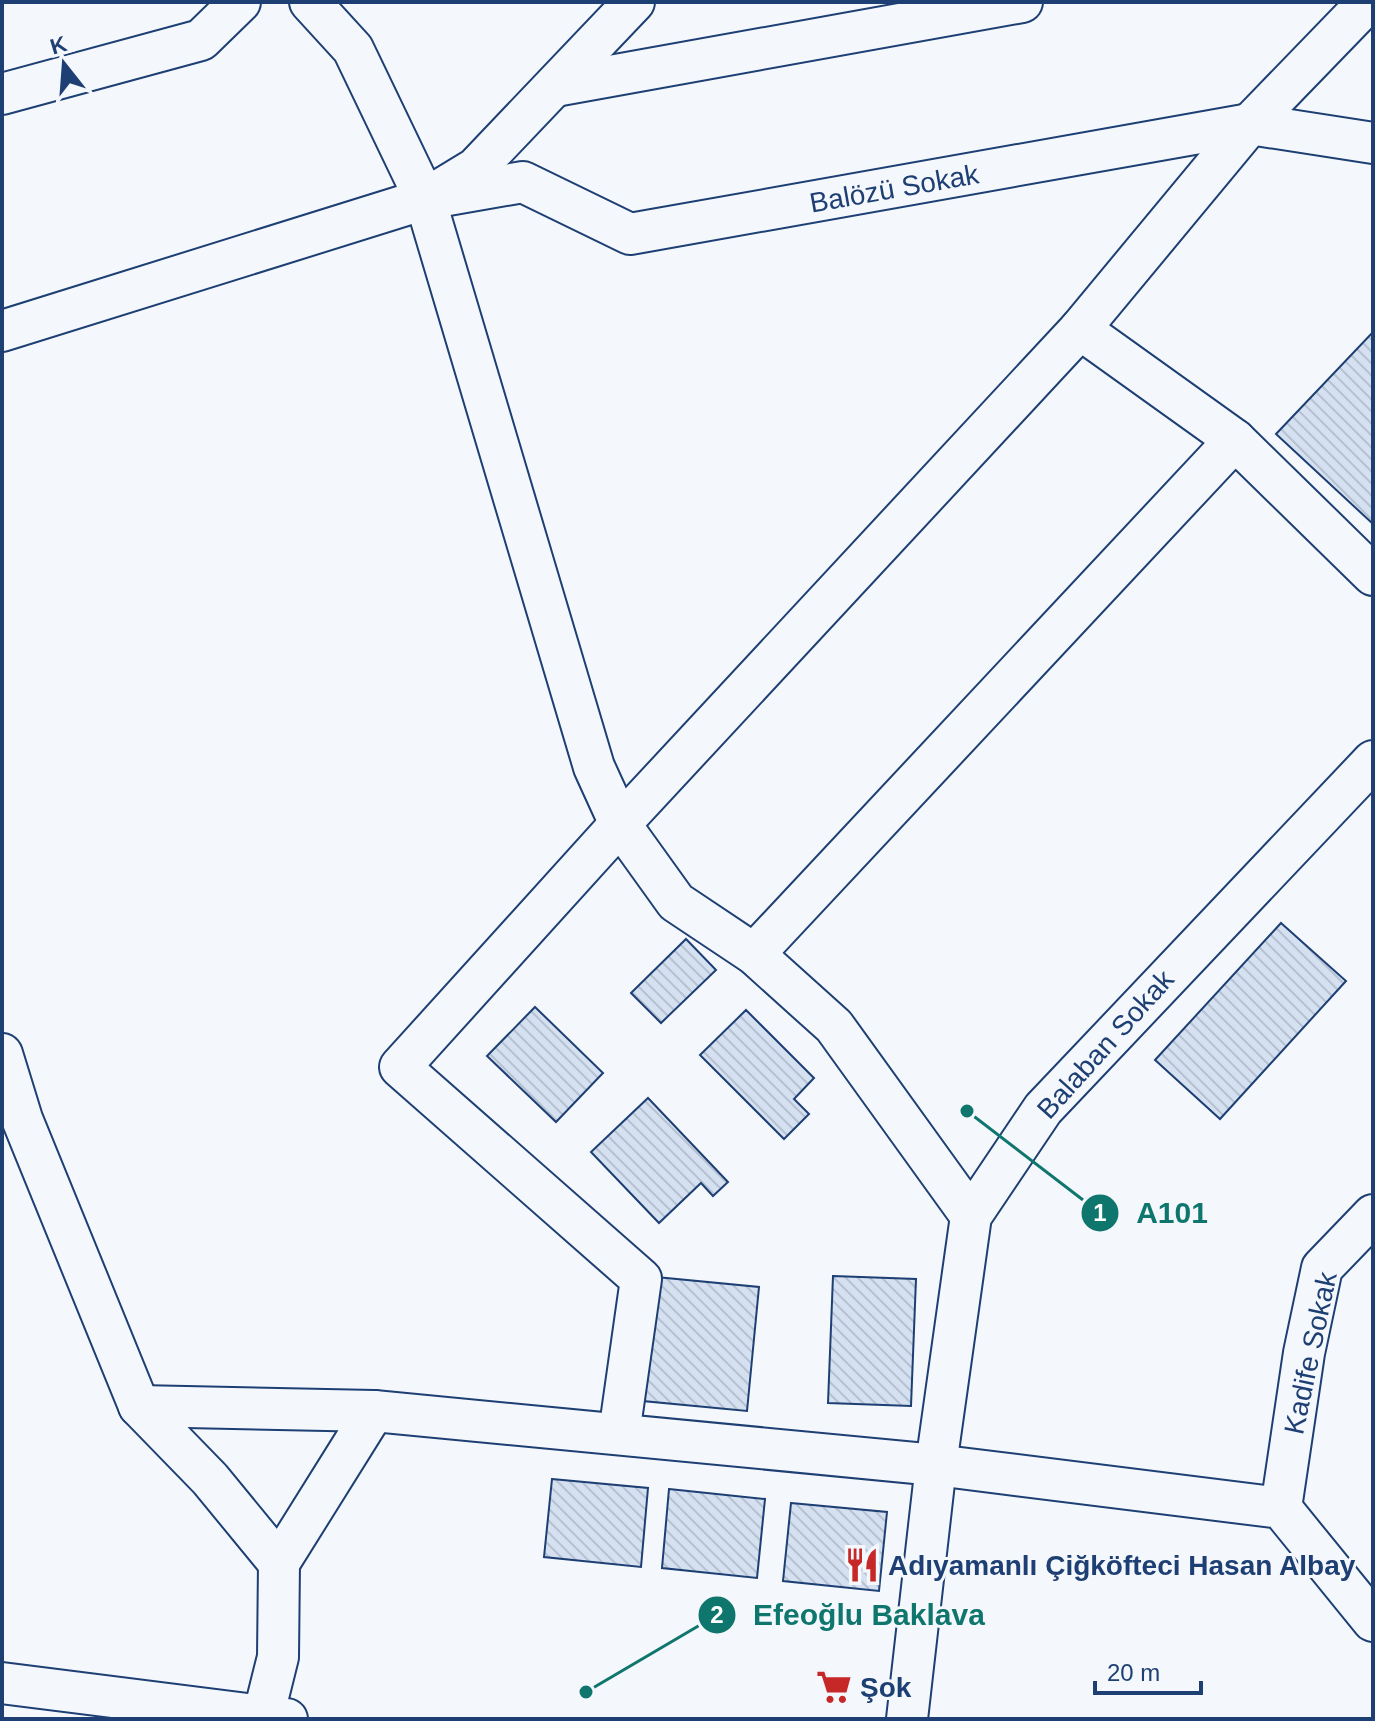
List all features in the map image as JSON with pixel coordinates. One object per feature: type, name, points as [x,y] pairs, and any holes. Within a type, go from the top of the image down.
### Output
[{"type":"street","points":[[2,94],[201,40],[240,2]]},
{"type":"street","points":[[310,2],[353,49],[425,199],[594,767],[620,824],[676,902],[754,954],[834,1026],[971,1216]]},
{"type":"street","points":[[2,331],[425,199],[476,168],[634,2]]},
{"type":"street","points":[[555,86],[1022,2]]},
{"type":"street","points":[[619,1434],[641,1279],[400,1067],[620,824],[1080,329],[1250,124],[1368,2]]},
{"type":"street","name":"Balözü Sokak","points":[[425,199],[523,182],[630,234],[1250,124],[1373,143]]},
{"type":"street","points":[[1080,329],[1235,440],[1373,575]]},
{"type":"street","points":[[754,954],[1235,440]]},
{"type":"street","name":"Balaban Sokak","points":[[907,1719],[936,1465],[971,1216],[1043,1109],[1373,761]]},
{"type":"street","points":[[2,1054],[12,1122],[139,1406],[210,1479],[279,1563]]},
{"type":"street","name":"Kadife Sokak","points":[[1281,1508],[1304,1353],[1322,1268],[1373,1215]]},
{"type":"street","points":[[139,1406],[374,1411],[936,1465],[1281,1508],[1373,1621]]},
{"type":"street","points":[[2,1683],[275,1718],[279,1563],[374,1411]]},
{"type":"building","points":[[1373,332],[1373,524],[1276,434]]},
{"type":"building","points":[[1281,923],[1346,981],[1220,1119],[1155,1060]]},
{"type":"building","points":[[686,939],[716,970],[661,1023],[631,993]]},
{"type":"building","points":[[535,1007],[603,1073],[556,1122],[487,1056]]},
{"type":"building","points":[[746,1010],[814,1078],[794,1099],[809,1114],[784,1139],[700,1055]]},
{"type":"building","points":[[648,1098],[728,1182],[713,1196],[701,1183],[659,1223],[591,1152]]},
{"type":"building","points":[[833,1276],[916,1279],[911,1406],[828,1403]]},
{"type":"building","points":[[656,1277],[759,1287],[747,1411],[643,1401]]},
{"type":"building","points":[[552,1479],[648,1488],[641,1567],[544,1557]]},
{"type":"building","points":[[669,1489],[765,1499],[757,1578],[662,1568]]},
{"type":"building","points":[[791,1503],[887,1512],[879,1591],[783,1581]]},
{"type":"place","name":"A101","points":[[967,1111]]},
{"type":"place","name":"Adıyamanlı Çiğköfteci Hasan Albay","points":[[862,1565]]},
{"type":"place","name":"Şok","points":[[834,1687]]},
{"type":"place","name":"Efeoğlu Baklava","points":[[586,1692]]}]
